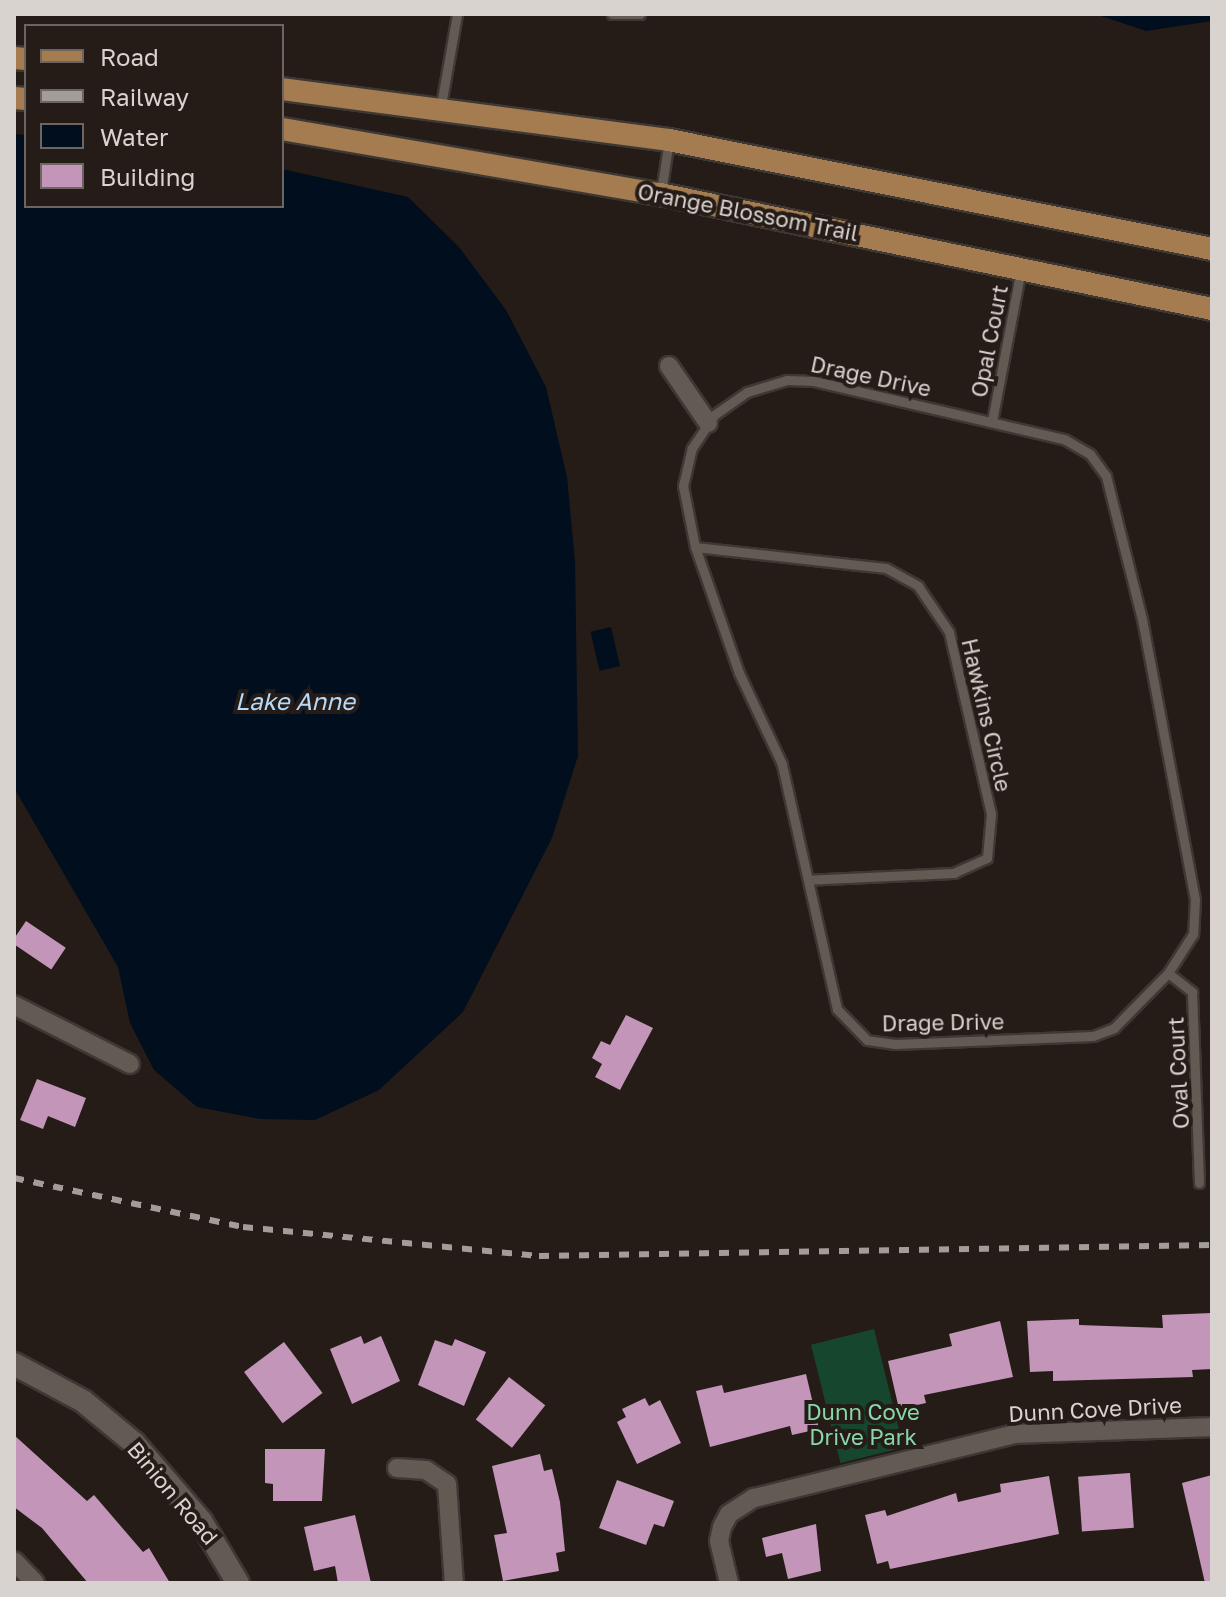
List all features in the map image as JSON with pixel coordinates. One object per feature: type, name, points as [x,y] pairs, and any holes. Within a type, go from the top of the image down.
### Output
[{"type":"main road","points":[[284,89],[441,105],[669,140],[1212,249]]},
{"type":"main road","name":"Orange Blossom Trail","points":[[284,129],[660,194],[1212,309]]},
{"type":"main road","name":"Binion Road","points":[[14,1364],[83,1401],[134,1443],[201,1521],[238,1583]]},
{"type":"street","points":[[669,366],[708,423]]},
{"type":"street","points":[[14,1005],[130,1064]]},
{"type":"street","name":"Dunn Cove Drive","points":[[729,1583],[719,1541],[722,1527],[729,1514],[754,1498],[1014,1434],[1212,1427]]},
{"type":"street","points":[[397,1468],[426,1470],[447,1484],[454,1583]]},
{"type":"street","points":[[14,1561],[35,1583]]},
{"type":"lane","points":[[441,105],[457,14]]},
{"type":"lane","points":[[612,14],[640,14]]},
{"type":"lane","points":[[660,194],[669,140]]},
{"type":"lane","name":"Opal Court","points":[[992,421],[1021,269]]},
{"type":"lane","name":"Drage Drive","points":[[797,379],[992,421],[1079,445],[1106,476],[1142,619],[1195,899],[1193,934],[1168,973],[1133,1013],[1101,1034],[872,1042],[843,1018],[831,994],[779,753],[739,673],[695,547],[683,486],[692,448],[708,423],[747,392],[797,379]]},
{"type":"lane","name":"Hawkins Circle","points":[[695,547],[886,568],[918,586],[949,632],[991,814],[987,858],[954,873],[808,880]]},
{"type":"lane","name":"Oval Court","points":[[1168,973],[1192,992],[1199,1183]]},
{"type":"green space","name":"Dunn Cove Drive Park","points":[[874,1329],[904,1447],[840,1463],[811,1345]]},
{"type":"water","points":[[1095,14],[1212,14],[1212,21],[1146,31]]},
{"type":"water","name":"Lake Anne","points":[[14,134],[24,135],[24,208],[284,208],[284,169],[408,197],[459,247],[506,310],[546,387],[567,477],[575,561],[578,756],[552,838],[463,1012],[379,1090],[315,1120],[260,1119],[197,1107],[154,1070],[130,1023],[118,967],[14,788]]},
{"type":"water","points":[[611,627],[620,666],[600,671],[591,632]]},
{"type":"building","points":[[26,921],[66,948],[51,969],[14,944],[14,939]]},
{"type":"building","points":[[626,1015],[653,1028],[620,1090],[595,1077],[602,1064],[592,1058],[601,1041],[610,1045]]},
{"type":"building","points":[[37,1079],[86,1098],[75,1127],[48,1116],[43,1129],[20,1120]]},
{"type":"building","points":[[1212,1313],[1212,1369],[1192,1370],[1193,1377],[1053,1381],[1053,1371],[1030,1372],[1027,1321],[1079,1319],[1079,1325],[1163,1328],[1162,1315]]},
{"type":"building","points":[[1000,1321],[1013,1377],[924,1395],[926,1403],[899,1409],[888,1361],[952,1346],[949,1334]]},
{"type":"building","points":[[361,1336],[364,1344],[381,1336],[400,1381],[352,1404],[330,1349]]},
{"type":"building","points":[[455,1339],[486,1352],[464,1406],[418,1385],[435,1340],[452,1346]]},
{"type":"building","points":[[284,1342],[323,1393],[283,1423],[244,1372]]},
{"type":"building","points":[[806,1374],[819,1429],[792,1435],[790,1426],[710,1447],[696,1391],[722,1385],[724,1393]]},
{"type":"building","points":[[509,1377],[545,1405],[512,1448],[476,1420]]},
{"type":"building","points":[[645,1398],[649,1406],[660,1400],[681,1443],[637,1464],[617,1422],[626,1417],[622,1409]]},
{"type":"building","points":[[14,1435],[87,1501],[94,1495],[143,1552],[149,1548],[170,1583],[88,1583],[42,1528],[14,1507]]},
{"type":"building","points":[[265,1449],[325,1449],[322,1501],[273,1501],[273,1484],[265,1483]]},
{"type":"building","points":[[540,1454],[544,1471],[552,1469],[560,1502],[565,1551],[556,1553],[559,1571],[503,1581],[494,1535],[507,1533],[492,1466]]},
{"type":"building","points":[[1130,1473],[1134,1528],[1082,1531],[1078,1477]]},
{"type":"building","points":[[1212,1475],[1212,1583],[1205,1583],[1182,1483]]},
{"type":"building","points":[[1049,1476],[1059,1534],[890,1569],[888,1561],[877,1564],[865,1515],[885,1510],[887,1516],[956,1493],[958,1502],[1001,1492],[1000,1484]]},
{"type":"building","points":[[617,1480],[674,1501],[664,1527],[654,1524],[646,1545],[599,1528]]},
{"type":"building","points":[[355,1515],[371,1583],[338,1583],[335,1566],[314,1571],[304,1527]]},
{"type":"building","points":[[816,1524],[821,1571],[788,1579],[782,1553],[766,1557],[762,1538]]},
{"type":"railway","points":[[14,1178],[243,1227],[539,1256],[1212,1245]]}]
